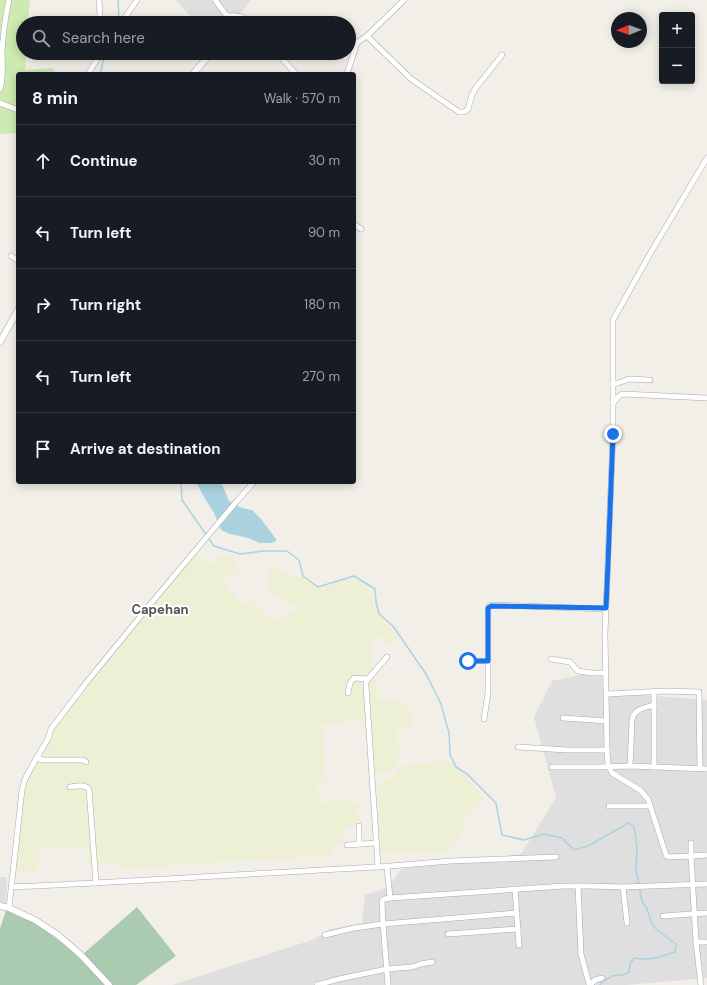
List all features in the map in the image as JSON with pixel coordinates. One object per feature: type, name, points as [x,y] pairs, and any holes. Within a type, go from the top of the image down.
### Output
[{"type":"street","points":[[0,89],[3,77],[1,34],[8,0]]},
{"type":"street","points":[[99,0],[100,16]]},
{"type":"street","points":[[126,16],[137,0]]},
{"type":"street","points":[[215,0],[227,16],[239,16]]},
{"type":"street","points":[[356,46],[358,42],[367,36],[404,0]]},
{"type":"street","points":[[367,36],[410,78],[459,112],[464,112],[468,109],[475,89],[502,55]]},
{"type":"street","points":[[89,72],[96,60]]},
{"type":"street","points":[[195,72],[206,60]]},
{"type":"street","points":[[283,60],[294,72]]},
{"type":"street","points":[[348,72],[352,60]]},
{"type":"street","points":[[0,103],[16,109]]},
{"type":"street","points":[[707,158],[613,322],[614,403],[606,608],[606,721],[608,767],[614,774],[640,790],[648,799],[666,855],[668,857],[707,855]]},
{"type":"street","points":[[356,225],[361,229]]},
{"type":"street","points":[[11,256],[16,260]]},
{"type":"street","points":[[0,342],[16,314]]},
{"type":"street","points":[[613,384],[618,384],[629,379],[650,380]]},
{"type":"street","points":[[613,390],[622,394],[707,398]]},
{"type":"street","points":[[614,403],[622,394]]},
{"type":"street","points":[[9,908],[22,790],[37,757],[48,739],[50,730],[153,601],[252,484]]},
{"type":"street","points":[[484,719],[488,693],[488,608],[491,606],[606,608]]},
{"type":"street","points":[[378,867],[366,686],[368,679],[387,657]]},
{"type":"street","points":[[551,659],[570,662],[578,671],[606,673]]},
{"type":"street","points":[[468,661],[488,661]]},
{"type":"street","points":[[348,693],[350,683],[354,678],[368,679]]},
{"type":"street","points":[[607,694],[696,691],[700,693],[700,769]]},
{"type":"street","points":[[654,692],[654,767]]},
{"type":"street","points":[[630,766],[633,716],[638,710],[654,705]]},
{"type":"street","points":[[563,718],[606,721]]},
{"type":"street","points":[[518,747],[567,750],[607,750]]},
{"type":"street","points":[[37,757],[42,760],[83,760],[86,762]]},
{"type":"street","points":[[552,767],[630,766],[707,769]]},
{"type":"street","points":[[70,787],[84,786],[90,789],[96,883]]},
{"type":"street","points":[[609,806],[650,806]]},
{"type":"street","points":[[358,826],[359,844]]},
{"type":"street","points":[[347,845],[376,843]]},
{"type":"street","points":[[691,843],[694,914],[701,985]]},
{"type":"street","points":[[11,887],[387,867],[450,861],[556,857]]},
{"type":"street","points":[[387,867],[390,898]]},
{"type":"street","points":[[388,985],[383,924],[382,901],[384,899],[515,889],[578,886],[623,887],[707,884]]},
{"type":"street","points":[[578,886],[581,954],[589,984],[602,978]]},
{"type":"street","points":[[623,887],[627,923]]},
{"type":"street","points":[[515,889],[519,945]]},
{"type":"street","points":[[0,906],[9,908],[35,920],[58,935],[109,985]]},
{"type":"street","points":[[325,935],[354,928],[383,924],[517,913]]},
{"type":"street","points":[[663,916],[707,913]]},
{"type":"street","points":[[448,934],[518,929]]},
{"type":"street","points":[[696,942],[707,942]]},
{"type":"street","points":[[317,985],[325,984],[339,978],[387,969],[412,967],[432,962]]},
{"type":"shaded area","points":[[176,0],[251,0],[238,16],[190,16]]},
{"type":"shaded area","points":[[602,670],[603,692],[707,700],[707,978],[626,985],[172,985],[312,940],[331,929],[362,923],[365,895],[389,887],[401,869],[521,854],[556,798],[534,717],[552,681]]},
{"type":"shaded area","points":[[0,877],[7,877],[6,903],[0,902]]},
{"type":"green space","points":[[0,0],[30,0],[29,16],[16,16],[16,60],[26,60],[25,70],[53,68],[55,72],[16,72],[16,133],[0,134]]},
{"type":"green space","points":[[196,553],[209,566],[219,556],[232,556],[239,573],[219,576],[242,606],[253,600],[270,618],[284,618],[299,608],[267,589],[269,579],[268,569],[278,566],[281,573],[302,577],[319,588],[354,578],[372,590],[375,612],[393,630],[398,638],[391,645],[377,636],[372,640],[370,654],[371,663],[379,701],[399,699],[398,706],[408,703],[412,726],[396,729],[400,753],[398,755],[398,761],[391,770],[373,775],[368,721],[322,723],[325,779],[317,781],[320,803],[343,799],[358,805],[359,824],[343,828],[343,843],[332,844],[332,856],[204,863],[124,870],[120,864],[88,864],[87,847],[39,848],[38,873],[15,872],[26,782],[38,758],[52,738],[53,729],[169,584]]},
{"type":"green space","points":[[443,760],[457,766],[484,798],[479,806],[468,813],[462,829],[450,852],[380,853],[377,783],[392,778],[401,766],[413,766]]},
{"type":"green space","points":[[137,907],[176,956],[136,985],[112,985],[82,955]]},
{"type":"green space","points":[[6,910],[34,922],[70,949],[106,985],[0,985],[0,929]]},
{"type":"water","points":[[197,484],[222,484],[229,501],[242,508],[252,510],[261,519],[276,541],[271,543],[260,543],[221,530],[214,513]]},
{"type":"waterway","points":[[118,0],[119,16]]},
{"type":"waterway","points":[[100,72],[104,60]]},
{"type":"waterway","points":[[181,484],[182,500],[214,546],[240,554],[263,551],[287,551],[299,560],[303,576],[318,587],[354,576],[375,589],[379,614],[393,626],[426,674],[441,704],[449,733],[450,755],[456,767],[467,774],[496,803],[502,835],[524,840],[544,834],[562,838],[574,850],[588,846],[629,823],[634,827],[637,846],[636,870],[642,901],[647,909],[652,924],[657,930],[676,944],[675,952],[650,959],[634,958],[630,964],[629,972],[623,975],[612,976],[600,985]]},
{"type":"district","name":"Capehan","points":[[160,609]]},
{"type":"route","points":[[468,661],[488,661],[489,606],[606,608],[613,434]]}]
